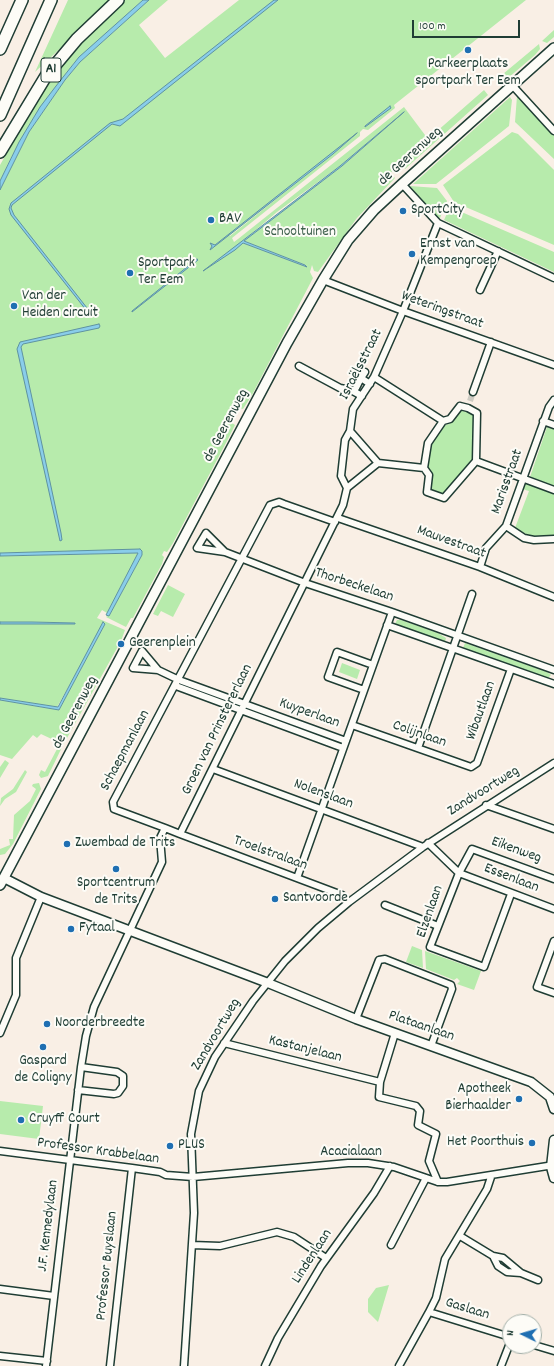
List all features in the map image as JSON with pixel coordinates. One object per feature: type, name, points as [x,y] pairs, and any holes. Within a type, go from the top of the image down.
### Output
[{"type":"highway","points":[[0,49],[22,0]]},
{"type":"highway","name":"A1","points":[[0,115],[52,0]]},
{"type":"highway","name":"A1","points":[[0,152],[46,76],[77,39],[118,0]]},
{"type":"main road","name":"de Geerenweg","points":[[2,881],[247,416],[322,280],[348,240],[374,210],[554,48]]},
{"type":"street","points":[[512,85],[554,131]]},
{"type":"street","points":[[402,184],[438,223],[554,278]]},
{"type":"street","name":"Israëlsstraat","points":[[347,488],[341,476],[345,440],[350,431],[353,409],[374,377],[403,311],[438,223]]},
{"type":"street","points":[[480,290],[498,251]]},
{"type":"street","name":"Weteringstraat","points":[[322,280],[403,311],[554,365]]},
{"type":"street","points":[[473,392],[491,342]]},
{"type":"street","points":[[299,366],[340,388],[352,390],[362,396]]},
{"type":"street","points":[[356,388],[365,372]]},
{"type":"street","points":[[374,377],[443,421]]},
{"type":"street","points":[[361,378],[370,384]]},
{"type":"street","name":"Marisstraat","points":[[480,567],[486,548],[506,526],[548,407],[554,400]]},
{"type":"street","points":[[468,408],[470,401]]},
{"type":"street","points":[[350,431],[378,463],[424,468],[429,474],[427,492],[444,498],[476,461],[476,413],[468,408],[460,406],[450,419],[443,421],[428,443],[424,468]]},
{"type":"street","points":[[543,421],[554,424]]},
{"type":"street","points":[[476,461],[554,490]]},
{"type":"street","points":[[336,520],[343,505],[347,488],[378,463]]},
{"type":"street","name":"Mauvestraat","points":[[270,505],[279,502],[336,520],[480,567],[554,597]]},
{"type":"street","name":"Schaepmanlaan","points":[[165,828],[114,809],[113,802],[243,560],[270,505]]},
{"type":"street","name":"Groen van Prinstererlaan","points":[[180,834],[336,520]]},
{"type":"street","points":[[506,526],[524,538],[534,540],[554,538]]},
{"type":"street","points":[[225,552],[243,560]]},
{"type":"street","name":"Thorbeckelaan","points":[[243,560],[554,670]]},
{"type":"street","points":[[418,748],[472,594]]},
{"type":"street","points":[[346,741],[392,612]]},
{"type":"street","name":"Thorbeckelaan","points":[[387,625],[554,684]]},
{"type":"street","points":[[364,690],[328,677],[337,652],[373,665]]},
{"type":"street","name":"Wibautlaan","points":[[477,763],[511,669]]},
{"type":"street","points":[[158,670],[177,683]]},
{"type":"street","name":"Kuyperlaan","points":[[177,683],[243,707],[346,741],[344,748],[243,707]]},
{"type":"street","name":"Colijnlaan","points":[[352,725],[471,767],[477,763]]},
{"type":"street","points":[[297,878],[344,748]]},
{"type":"street","name":"Zandvoortweg","points":[[184,1366],[192,1245],[192,1134],[199,1091],[215,1058],[253,1001],[285,961],[318,928],[349,902],[426,845],[486,805],[554,763]]},
{"type":"street","name":"Nolenslaan","points":[[213,769],[426,845]]},
{"type":"street","points":[[486,805],[554,829]]},
{"type":"street","points":[[130,931],[162,862],[160,838],[165,828],[180,834]]},
{"type":"street","name":"Troelstralaan","points":[[180,834],[342,895],[349,902]]},
{"type":"street","points":[[426,845],[459,873]]},
{"type":"street","name":"Eikenweg","points":[[459,873],[472,848],[554,879]]},
{"type":"street","name":"Essenlaan","points":[[459,873],[511,894],[554,909]]},
{"type":"street","name":"Elzenlaan","points":[[459,873],[430,947],[484,967],[511,894]]},
{"type":"street","name":"Plataanlaan","points":[[2,881],[14,884],[41,897],[268,983],[356,1019],[531,1082],[552,1095],[554,1109]]},
{"type":"street","points":[[0,1033],[16,995],[16,958],[41,897]]},
{"type":"street","points":[[385,905],[438,926]]},
{"type":"street","name":"J.F. Kennedylaan","points":[[46,1364],[78,1090],[86,1036],[94,1007],[130,931]]},
{"type":"street","points":[[554,941],[537,987],[554,993]]},
{"type":"street","points":[[356,1019],[379,960],[385,959],[451,985],[452,990],[431,1046]]},
{"type":"street","points":[[394,1033],[380,1082],[379,1097],[416,1106],[420,1111],[418,1125],[436,1134],[430,1161],[438,1182]]},
{"type":"street","name":"Kastanjelaan","points":[[224,1044],[380,1082]]},
{"type":"street","points":[[78,1090],[114,1094],[118,1093],[123,1086],[123,1076],[117,1072],[81,1068]]},
{"type":"street","points":[[554,1140],[554,1178]]},
{"type":"street","name":"Professor Krabbelaan","points":[[0,1151],[160,1172],[166,1175],[192,1177]]},
{"type":"street","name":"Acacialaan","points":[[192,1177],[348,1163],[368,1163],[390,1166],[438,1182],[447,1182],[491,1177],[553,1166]]},
{"type":"street","name":"Lindenlaan","points":[[265,1366],[278,1338],[326,1258],[374,1193],[390,1166]]},
{"type":"street","name":"Professor Buyslaan","points":[[110,1366],[132,1168]]},
{"type":"street","points":[[429,1312],[436,1298],[445,1259],[487,1189],[491,1177]]},
{"type":"street","points":[[391,1245],[426,1178]]},
{"type":"street","points":[[192,1245],[220,1246],[277,1232],[294,1237],[326,1258]]},
{"type":"street","points":[[460,1236],[493,1256],[503,1258],[521,1273],[538,1280]]},
{"type":"street","points":[[0,1289],[54,1296]]},
{"type":"street","name":"Gaslaan","points":[[399,1366],[429,1312],[502,1335]]},
{"type":"street","points":[[542,1347],[554,1351]]},
{"type":"street","points":[[502,1366],[506,1354]]},
{"type":"street","points":[[0,1356],[46,1364]]},
{"type":"green space","points":[[68,0],[112,0],[35,72]]},
{"type":"green space","points":[[125,0],[143,0],[74,63],[33,119],[0,181],[0,165],[51,77],[84,38]]},
{"type":"green space","name":"Sportpark Ter Eem","points":[[149,0],[168,0],[139,25],[165,58],[239,0],[526,0],[394,105],[395,108],[368,130],[363,129],[360,132],[360,136],[232,238],[234,242],[404,107],[428,139],[484,90],[488,95],[405,169],[403,167],[398,172],[396,169],[390,173],[395,178],[357,218],[318,272],[314,271],[312,265],[310,272],[313,278],[252,395],[243,409],[240,408],[232,423],[235,425],[227,441],[173,543],[167,552],[164,551],[162,555],[164,557],[162,564],[133,618],[131,618],[126,627],[106,617],[110,614],[142,555],[142,550],[0,553],[0,190],[29,132],[65,80],[80,62]],"holes":[[[404,112],[342,166],[244,241],[307,267],[243,243],[237,246],[277,212],[340,166]],[[357,134],[230,236],[229,236]]]},
{"type":"green space","points":[[554,30],[554,37],[547,43],[542,41]]},
{"type":"green space","points":[[539,44],[540,49],[535,55],[501,84],[497,79]]},
{"type":"green space","points":[[517,96],[554,135],[554,159],[515,122]]},
{"type":"green space","points":[[510,97],[512,100],[509,126],[436,184],[413,184]]},
{"type":"green space","points":[[512,132],[518,134],[554,170],[554,245],[454,202],[443,185]]},
{"type":"green space","points":[[410,186],[437,188],[447,201],[440,218],[436,216]]},
{"type":"green space","points":[[450,207],[554,252],[554,272],[444,220]]},
{"type":"green space","points":[[459,410],[474,414],[474,459],[463,474],[451,484],[443,496],[431,491],[429,488],[427,468],[429,446],[442,426],[449,424]]},
{"type":"green space","points":[[547,427],[554,429],[554,486],[530,477]]},
{"type":"green space","points":[[527,482],[554,492],[554,536],[532,537],[515,528],[529,491],[522,489],[524,483]]},
{"type":"green space","points":[[139,553],[107,613],[102,610],[97,618],[125,630],[121,641],[67,738],[57,744],[58,742],[41,734],[37,738],[33,735],[12,759],[0,755],[0,700],[59,710],[105,624],[57,707],[0,698],[0,624],[75,623],[0,622],[0,556]]},
{"type":"green space","points":[[168,585],[185,594],[173,617],[161,611],[158,616],[153,614]]},
{"type":"green space","points":[[397,620],[401,620],[438,633],[446,638],[445,642],[397,626],[395,624]]},
{"type":"green space","points":[[465,643],[547,672],[551,675],[547,679],[475,654],[463,648]]},
{"type":"green space","points":[[342,663],[360,670],[357,679],[339,672]]},
{"type":"green space","points":[[65,741],[48,776],[41,778],[39,775],[41,770],[45,772],[57,749],[55,747]]},
{"type":"green space","points":[[5,760],[9,763],[0,778],[0,767]]},
{"type":"green space","points":[[25,770],[27,772],[16,792],[5,799],[0,806],[1,798],[13,789]]},
{"type":"green space","points":[[39,783],[41,789],[13,844],[5,854],[0,855],[0,849],[10,845],[9,839],[13,839],[14,815],[30,801],[36,789],[32,786],[33,784]]},
{"type":"green space","points":[[412,946],[422,950],[423,968],[406,962]]},
{"type":"green space","points":[[425,951],[481,971],[474,990],[457,984],[460,981],[457,978],[454,980],[426,969]]},
{"type":"green space","name":"Cruyff Court","points":[[0,1101],[43,1106],[39,1139],[0,1134]]},
{"type":"green space","points":[[389,1285],[378,1322],[368,1312],[368,1299],[376,1288]]},
{"type":"water","points":[[143,0],[149,0],[80,62],[65,80],[29,132],[0,190],[0,181],[19,142],[40,107],[79,57]]},
{"type":"water","points":[[274,0],[278,0],[120,126],[112,124],[12,205],[11,208],[14,215],[91,313],[90,315],[11,215],[9,209],[11,203],[110,123],[123,119]]},
{"type":"water","points":[[390,106],[391,108],[365,127],[365,126]]},
{"type":"water","points":[[404,112],[342,166],[244,241],[307,267],[243,243],[203,271],[340,166]]},
{"type":"water","points":[[357,133],[333,154],[210,250],[212,246],[210,243],[215,245]]},
{"type":"water","points":[[197,259],[198,260],[132,312],[132,311]]},
{"type":"water","points":[[99,324],[99,328],[23,344],[21,347],[61,533],[62,540],[60,541],[17,349],[20,342]]},
{"type":"water","points":[[140,549],[142,551],[142,555],[109,616],[106,615],[138,553],[0,556],[0,553]]},
{"type":"water","points":[[0,622],[75,623],[75,624],[0,624]]},
{"type":"water","points":[[103,622],[105,624],[59,710],[0,700],[0,698],[58,707]]},
{"type":"tunnel","points":[[470,401],[473,392]]},
{"type":"place","name":"Parkeerplaats sportpark Ter Eem","points":[[468,50]]},
{"type":"place","name":"SportCity","points":[[403,211]]},
{"type":"place","name":"BAV","points":[[211,220]]},
{"type":"place","name":"Ernst van Kempengroep","points":[[412,254]]},
{"type":"place","name":"Sportpark Ter Eem","points":[[130,273]]},
{"type":"place","name":"Van der Heiden circuit","points":[[14,306]]},
{"type":"place","name":"Geerenplein","points":[[121,644]]},
{"type":"place","name":"Zwembad de Trits","points":[[67,844]]},
{"type":"place","name":"Sportcentrum de Trits","points":[[116,869]]},
{"type":"place","name":"Santvoorde","points":[[275,899]]},
{"type":"place","name":"Fytaal","points":[[71,929]]},
{"type":"place","name":"Noorderbreedte","points":[[47,1024]]},
{"type":"place","name":"Gaspard de Coligny","points":[[43,1047]]},
{"type":"place","name":"Apotheek Bierhaalder","points":[[519,1099]]},
{"type":"place","name":"Cruyff Court","points":[[21,1120]]},
{"type":"place","name":"Het Poorthuis","points":[[532,1143]]},
{"type":"place","name":"PLUS","points":[[170,1146]]},
{"type":"park label","name":"Schooltuinen","points":[[300,233]]}]
